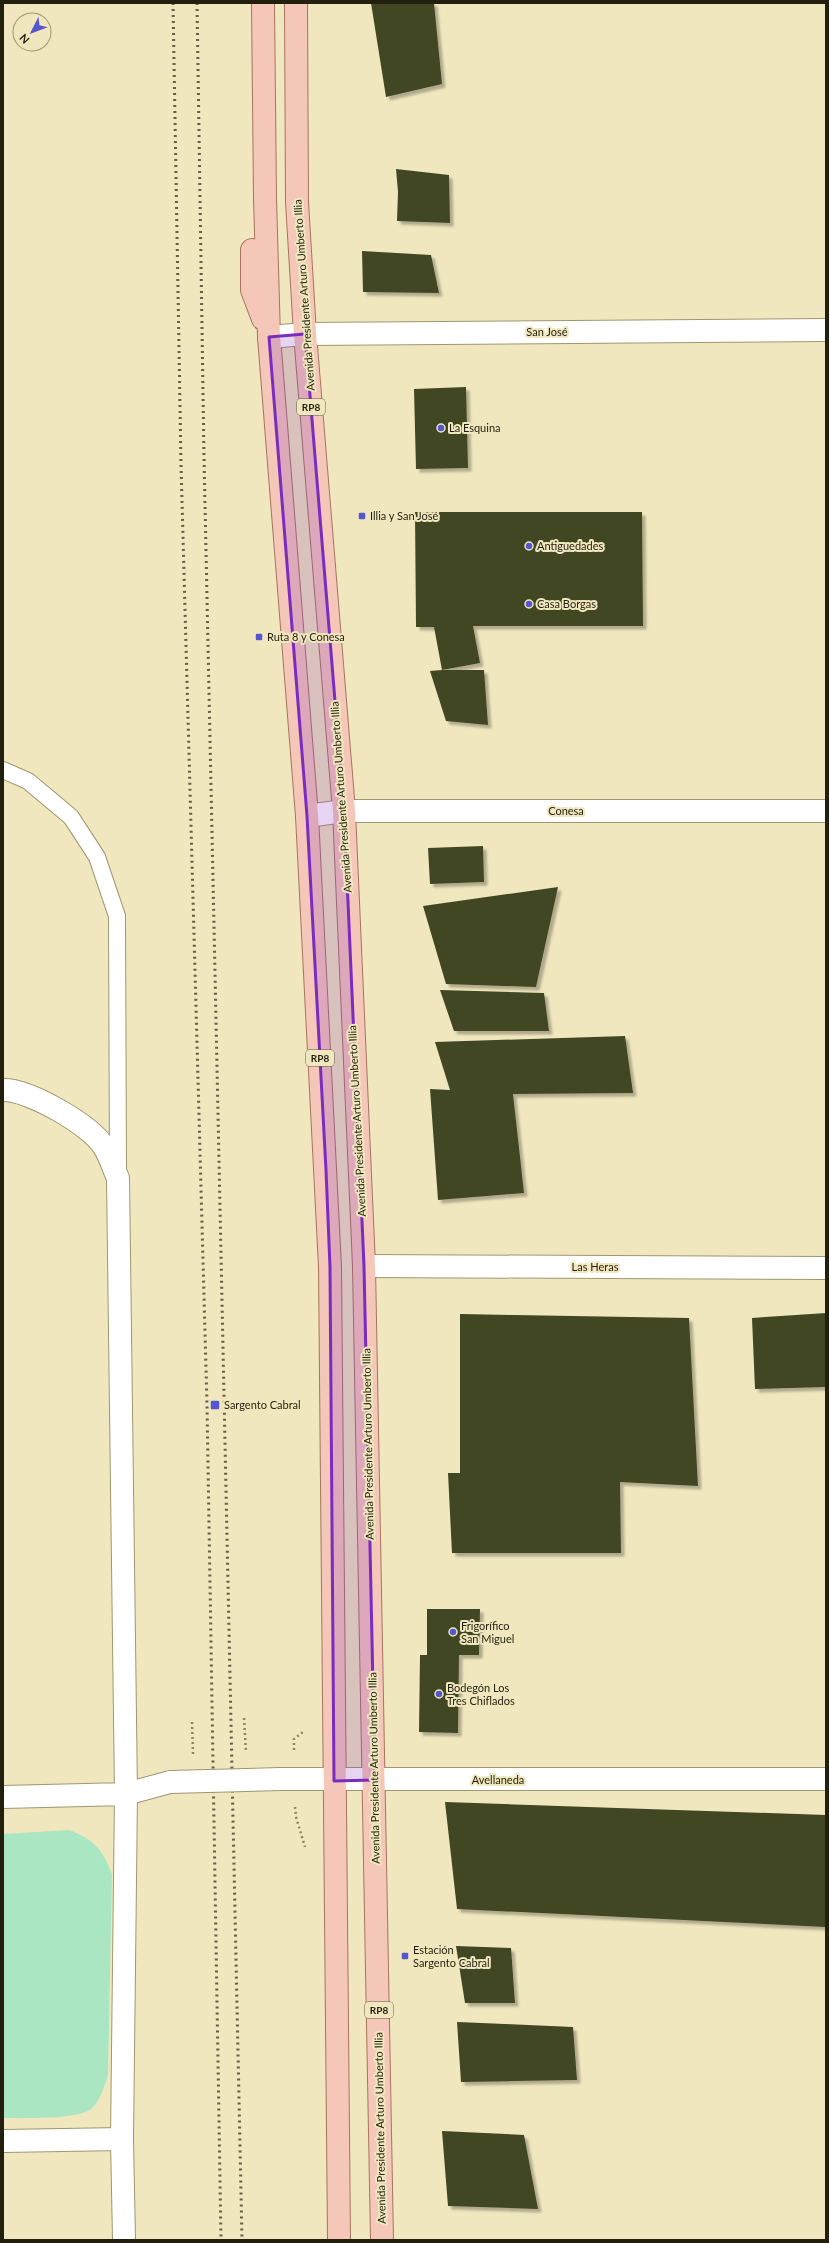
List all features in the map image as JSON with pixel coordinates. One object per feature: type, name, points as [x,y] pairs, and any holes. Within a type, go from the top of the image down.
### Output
[{"type":"main road","points":[[250,3],[252,290],[269,337]]},
{"type":"main road","name":"RP8","points":[[263,3],[265,198],[269,337],[307,816],[330,1267],[334,1781],[340,2240]]},
{"type":"main road","name":"Avenida Presidente Arturo Umberto Illia","points":[[296,3],[297,202],[305,334],[344,810],[364,1266],[375,1780],[382,2240]]},
{"type":"street","name":"San José","points":[[269,337],[305,334],[826,330]]},
{"type":"street","name":"Conesa","points":[[307,816],[344,810],[826,811]]},
{"type":"street","points":[[4,1086],[42,1101],[75,1121],[103,1145],[118,1178],[126,1794],[122,2139],[124,2240]]},
{"type":"street","name":"Las Heras","points":[[364,1266],[826,1268]]},
{"type":"street","name":"Avellaneda","points":[[3,1797],[126,1794],[170,1782],[248,1780],[826,1779]]},
{"type":"street","points":[[3,2141],[122,2139]]},
{"type":"lane","points":[[3,770],[28,781],[71,817],[97,857],[118,916],[118,1178]]},
{"type":"path","points":[[244,1718],[248,1780]]},
{"type":"highlighted area","points":[[305,334],[344,811],[364,1266],[375,1780],[334,1781],[330,1267],[326,1170],[307,816],[269,337]]},
{"type":"green space","points":[[69,1830],[85,1838],[96,1846],[105,1858],[112,1874],[108,2075],[98,2101],[86,2112],[76,2115],[50,2118],[3,2118],[3,1834]]},
{"type":"building","points":[[371,3],[434,3],[442,84],[386,97]]},
{"type":"building","points":[[396,169],[449,175],[450,223],[397,221],[398,192]]},
{"type":"building","points":[[362,251],[431,255],[439,293],[363,292]]},
{"type":"building","name":"La Esquina","points":[[466,387],[468,468],[416,469],[414,389]]},
{"type":"building","points":[[415,512],[642,512],[643,626],[473,626],[480,663],[442,670],[434,627],[416,627]]},
{"type":"building","points":[[484,670],[488,725],[446,721],[430,671]]},
{"type":"building","points":[[483,846],[484,882],[430,884],[428,848]]},
{"type":"building","points":[[558,887],[536,987],[446,984],[423,906]]},
{"type":"building","points":[[440,990],[544,993],[549,1031],[454,1031]]},
{"type":"building","points":[[625,1036],[633,1093],[513,1094],[524,1193],[438,1200],[430,1089],[450,1090],[435,1042]]},
{"type":"building","points":[[826,1313],[826,1387],[755,1389],[752,1318]]},
{"type":"building","points":[[460,1314],[689,1318],[698,1486],[620,1482],[621,1553],[452,1553],[448,1473],[460,1473]]},
{"type":"building","points":[[427,1609],[480,1609],[479,1655],[459,1655],[458,1733],[419,1732],[420,1655],[427,1655]]},
{"type":"building","points":[[445,1802],[826,1815],[825,1927],[457,1909]]},
{"type":"building","points":[[456,1946],[511,1948],[515,2003],[465,2003]]},
{"type":"building","points":[[457,2022],[573,2027],[577,2080],[461,2082]]},
{"type":"building","points":[[442,2131],[524,2135],[538,2209],[448,2206]]},
{"type":"railway","points":[[173,3],[181,464],[207,1405],[221,2240]]},
{"type":"railway","points":[[197,3],[204,457],[242,2240]]},
{"type":"place","name":"La Esquina","points":[[441,428]]},
{"type":"place","name":"Illia y San José","points":[[362,516]]},
{"type":"place","name":"Antiguedades","points":[[529,546]]},
{"type":"place","name":"Casa Borgas","points":[[529,604]]},
{"type":"place","name":"Ruta 8 y Conesa","points":[[259,637]]},
{"type":"place","name":"Sargento Cabral","points":[[215,1405]]},
{"type":"place","name":"Frigorífico San Miguel","points":[[453,1632]]},
{"type":"place","name":"Bodegón Los Tres Chiflados","points":[[439,1694]]},
{"type":"place","name":"Estación Sargento Cabral","points":[[405,1956]]}]
